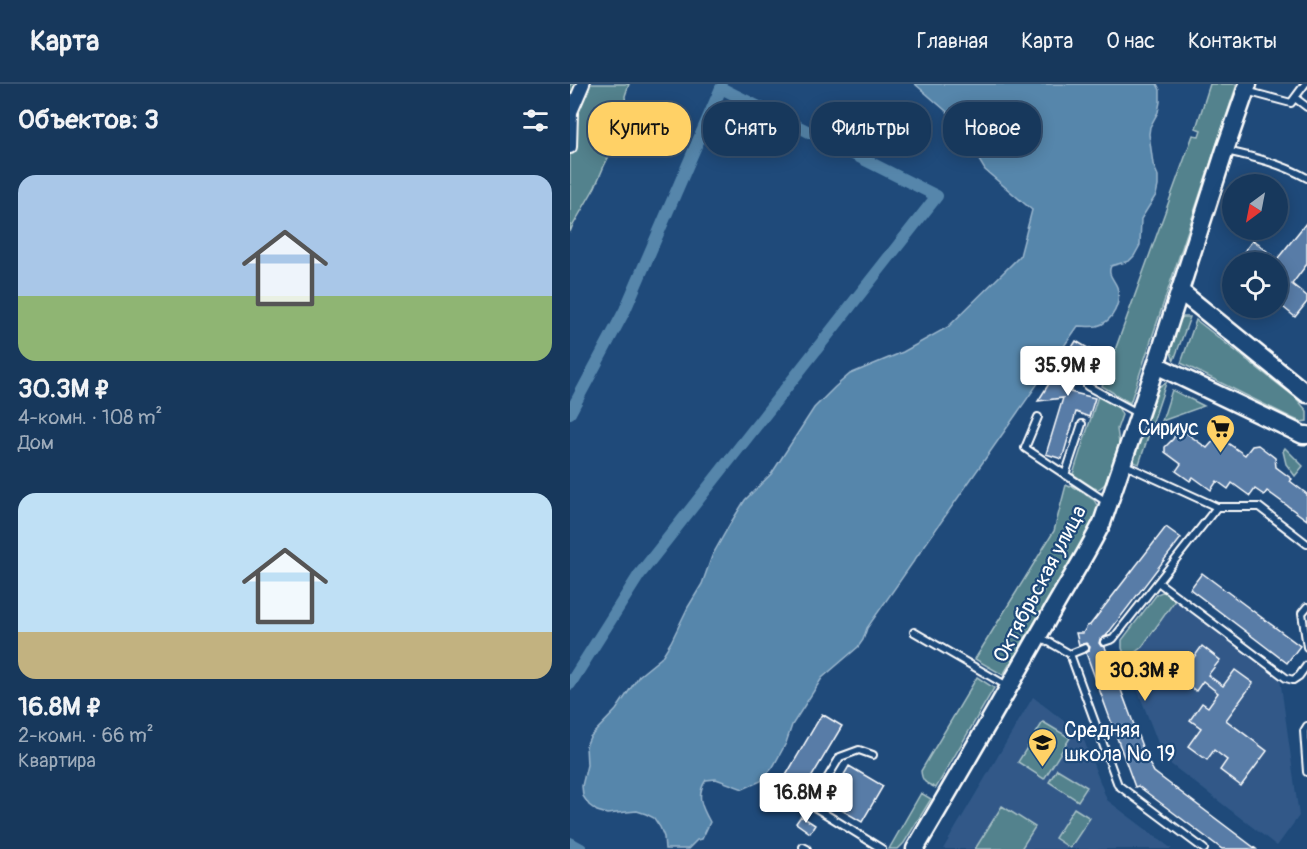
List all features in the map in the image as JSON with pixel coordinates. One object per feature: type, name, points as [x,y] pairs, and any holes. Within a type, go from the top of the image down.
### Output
[{"type":"main road","name":"Октябрьская улица","points":[[915,849],[1102,523],[1246,88]]},
{"type":"main road","points":[[1180,291],[1307,394]]},
{"type":"main road","points":[[1156,365],[1307,435]]},
{"type":"street","points":[[570,147],[571,112],[583,84]]},
{"type":"lane","points":[[1246,88],[1291,103],[1305,84]]},
{"type":"lane","points":[[1295,98],[1307,107]]},
{"type":"lane","points":[[1225,150],[1295,171],[1307,178]]},
{"type":"lane","points":[[1099,365],[1087,386],[1139,414]]},
{"type":"lane","points":[[1038,417],[1025,448],[1108,503]]},
{"type":"lane","points":[[1065,475],[1082,424]]},
{"type":"lane","points":[[1122,463],[1217,507],[1259,507],[1307,543]]},
{"type":"lane","points":[[1104,642],[1113,639],[1217,507]]},
{"type":"lane","points":[[1158,582],[1286,678],[1293,680],[1307,665]]},
{"type":"lane","points":[[1307,607],[1302,614],[1307,647]]},
{"type":"lane","points":[[914,632],[1010,687]]},
{"type":"lane","points":[[1038,636],[1070,654],[1118,785],[1204,849]]},
{"type":"lane","points":[[1070,654],[1085,648]]},
{"type":"lane","points":[[1307,726],[1304,731],[1307,772]]},
{"type":"lane","points":[[873,755],[859,750],[840,757],[811,806],[882,849]]},
{"type":"shaded area","points":[[915,84],[1157,84],[1160,90],[1160,102],[1149,134],[1158,186],[1156,195],[1141,219],[1140,245],[1129,261],[1111,266],[1110,274],[1118,293],[1117,305],[1112,316],[1097,326],[1078,326],[867,628],[858,647],[822,678],[792,725],[786,743],[773,767],[761,781],[743,789],[716,779],[706,780],[700,796],[710,822],[702,839],[697,840],[688,849],[665,849],[664,837],[654,818],[637,811],[607,814],[589,805],[583,796],[582,786],[587,765],[586,746],[590,737],[616,710],[639,676],[661,658],[702,584],[712,556],[730,524],[745,500],[772,473],[814,408],[850,374],[903,352],[948,327],[1020,256],[1032,210],[985,170],[977,156],[1041,156],[1041,102],[943,102],[943,108]]},
{"type":"shaded area","points":[[1176,599],[1280,678],[1299,816],[1277,846],[1164,759],[1126,659],[1142,647]]},
{"type":"shaded area","name":"Средняя школа № 19","points":[[1033,697],[1082,735],[1107,800],[1172,849],[943,849]]},
{"type":"green space","points":[[570,84],[629,84],[626,102],[588,102],[588,156],[609,156],[570,232]]},
{"type":"green space","points":[[1210,84],[1237,84],[1130,403],[1102,386],[1193,135],[1199,136],[1201,130],[1196,128]]},
{"type":"green space","points":[[1183,317],[1190,317],[1174,360],[1171,350],[1172,337],[1176,325]]},
{"type":"green space","points":[[1196,320],[1296,398],[1307,411],[1307,421],[1301,422],[1292,418],[1181,363]]},
{"type":"green space","points":[[1166,383],[1139,464],[1131,461],[1156,388]]},
{"type":"green space","points":[[1172,390],[1204,406],[1162,421]]},
{"type":"green space","points":[[1098,396],[1118,407],[1122,415],[1117,429],[1119,443],[1106,483],[1099,489],[1073,474]]},
{"type":"green space","points":[[1285,448],[1303,466],[1295,476],[1286,464],[1283,451]]},
{"type":"green space","points":[[1066,485],[1070,487],[1071,485],[1094,500],[1098,507],[1072,560],[1003,675],[975,659],[1054,531]]},
{"type":"green space","points":[[1162,592],[1176,599],[1142,647],[1126,659],[1122,640],[1157,594]]},
{"type":"green space","points":[[977,677],[994,688],[936,788],[924,780],[921,771]]},
{"type":"green space","points":[[1043,722],[1070,738],[1044,779],[1018,762]]},
{"type":"green space","points":[[1057,769],[1087,787],[1078,801],[1049,782]]},
{"type":"green space","points":[[921,793],[931,799],[904,843],[898,849],[889,849]]},
{"type":"green space","points":[[1002,806],[1035,827],[1021,849],[975,849]]},
{"type":"green space","points":[[1074,808],[1090,818],[1070,848],[1055,838]]},
{"type":"building","points":[[1307,222],[1307,264],[1292,284],[1307,296],[1307,302],[1295,317],[1288,311],[1288,252],[1283,252]]},
{"type":"building","points":[[1253,240],[1268,252],[1244,252]]},
{"type":"building","points":[[1076,341],[1096,353],[1070,392],[1095,398],[1089,417],[1076,412],[1062,459],[1046,454],[1063,398],[1038,401]]},
{"type":"building","points":[[1182,430],[1207,448],[1219,437],[1245,455],[1252,446],[1258,445],[1275,458],[1276,467],[1292,479],[1290,481],[1307,494],[1307,520],[1267,491],[1264,495],[1255,489],[1250,496],[1232,483],[1228,489],[1217,481],[1211,490],[1193,477],[1190,481],[1176,471],[1181,464],[1165,452],[1165,447],[1177,431]]},
{"type":"building","points":[[1166,527],[1181,538],[1099,643],[1105,647],[1147,760],[1154,772],[1256,849],[1222,849],[1138,786],[1135,787],[1086,653],[1090,647],[1086,643],[1079,645],[1076,633],[1083,633],[1090,625]]},
{"type":"building","points":[[1202,573],[1300,646],[1287,663],[1190,589]]},
{"type":"building","points":[[1202,646],[1220,660],[1208,675],[1223,686],[1235,670],[1253,683],[1226,720],[1267,751],[1241,786],[1220,770],[1227,760],[1214,750],[1207,760],[1188,746],[1201,728],[1190,720],[1202,703],[1208,707],[1218,693],[1203,681],[1196,691],[1179,678]]},
{"type":"building","points":[[822,714],[842,726],[805,788],[785,777]]},
{"type":"building","points":[[849,766],[883,786],[862,822],[828,802]]},
{"type":"building","points":[[801,816],[815,825],[810,833],[796,823]]},
{"type":"waterway","points":[[570,413],[625,310],[721,88],[937,196],[639,575],[570,684]]},
{"type":"waterway","points":[[570,843],[581,849]]},
{"type":"place","name":"Сириус","points":[[1220,454]]},
{"type":"place","name":"Средняя школа № 19","points":[[1043,768]]}]
